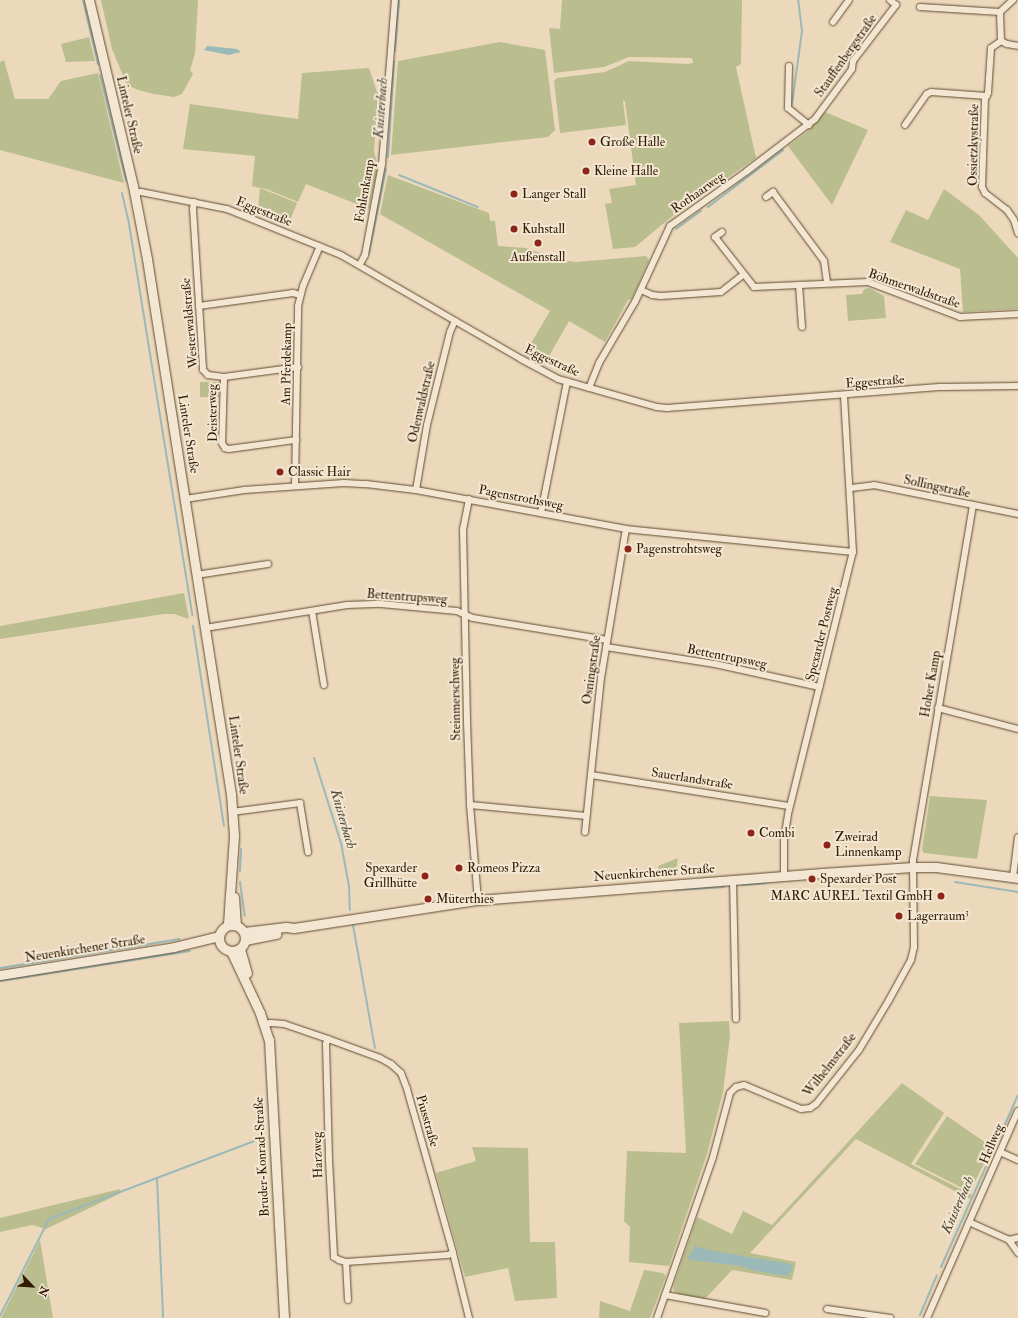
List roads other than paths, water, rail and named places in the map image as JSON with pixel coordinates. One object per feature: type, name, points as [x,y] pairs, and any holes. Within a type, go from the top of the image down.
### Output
[{"type":"street","name":"Linteler Straße","points":[[89,0],[134,193],[147,259],[205,628],[232,812],[234,836],[232,877],[230,886],[232,925]]},
{"type":"street","name":"Fohlenkamp","points":[[360,264],[365,255],[382,164],[395,0]]},
{"type":"street","points":[[833,22],[849,0]]},
{"type":"street","name":"Stauffenbergstraße","points":[[809,125],[848,75],[852,69],[853,61],[896,5],[890,0]]},
{"type":"street","points":[[920,7],[1000,12],[1013,0]]},
{"type":"street","points":[[1000,12],[1001,41],[1018,46]]},
{"type":"street","name":"Ossietzkystraße","points":[[1001,41],[991,48],[982,187],[985,193],[1007,210],[1014,220],[1018,230]]},
{"type":"street","points":[[788,66],[788,108],[809,125]]},
{"type":"street","name":"Ossietzkystraße","points":[[905,125],[927,94],[931,92],[987,96]]},
{"type":"street","name":"Rothaarweg","points":[[589,388],[599,363],[641,290],[670,226],[809,125]]},
{"type":"street","name":"Eggestraße","points":[[134,193],[141,192],[227,209],[320,246],[360,264],[521,359],[567,382],[667,408],[942,387],[1018,386]]},
{"type":"street","points":[[766,197],[772,192],[824,261],[827,283]]},
{"type":"street","name":"Westerwaldstraße","points":[[194,202],[193,209],[203,370],[208,375],[224,377],[298,367]]},
{"type":"street","name":"Böhmerwaldstraße","points":[[722,232],[715,237],[754,287],[868,282],[966,318],[1018,314]]},
{"type":"street","name":"Am Pferdekamp","points":[[295,486],[298,306],[300,295],[320,246]]},
{"type":"street","points":[[641,290],[652,295],[660,296],[721,292],[743,274]]},
{"type":"street","points":[[799,285],[802,327]]},
{"type":"street","points":[[199,306],[293,293],[300,295]]},
{"type":"street","name":"Odenwaldstraße","points":[[416,490],[427,425],[450,332],[455,320]]},
{"type":"street","name":"Deisterweg","points":[[224,377],[222,443],[225,448],[229,449],[296,440]]},
{"type":"street","points":[[541,512],[567,382]]},
{"type":"street","name":"Spexarder Postweg","points":[[784,876],[784,840],[790,806],[853,552],[851,488],[844,395]]},
{"type":"street","name":"Pagenstrothsweg","points":[[185,499],[244,490],[359,483],[416,490],[469,499],[626,529],[853,552]]},
{"type":"street","name":"Sollingstraße","points":[[851,488],[874,486],[1018,514]]},
{"type":"street","name":"Steinmerschweg","points":[[469,499],[463,529],[470,805],[478,900]]},
{"type":"street","name":"Hoher Kamp","points":[[913,867],[938,708],[973,506]]},
{"type":"street","name":"Osningstraße","points":[[585,832],[600,678],[626,529]]},
{"type":"street","points":[[196,576],[268,564]]},
{"type":"street","name":"Bettentrupsweg","points":[[205,628],[347,605],[382,604],[457,611],[473,618],[607,640]]},
{"type":"street","points":[[312,611],[324,685]]},
{"type":"street","name":"Bettentrupsweg","points":[[606,648],[715,664],[820,687]]},
{"type":"street","points":[[938,708],[1018,729]]},
{"type":"street","name":"Sauerlandstraße","points":[[591,775],[790,806]]},
{"type":"street","points":[[232,812],[300,803],[308,852]]},
{"type":"street","points":[[470,805],[586,816]]},
{"type":"street","points":[[1015,878],[1018,837]]},
{"type":"street","name":"Neuenkirchener Straße","points":[[245,936],[286,927],[294,928],[478,900],[784,876],[913,867],[936,867],[1015,878]]},
{"type":"street","name":"Wilhelmstraße","points":[[657,1318],[713,1157],[730,1093],[736,1087],[749,1085],[801,1109],[810,1108],[820,1100],[846,1068],[893,994],[908,967],[914,947],[913,867]]},
{"type":"street","points":[[733,880],[736,1019]]},
{"type":"street","points":[[232,925],[245,936],[236,950],[225,949],[220,940],[222,930],[232,925]]},
{"type":"street","name":"Neuenkirchener Straße","points":[[0,975],[220,940]]},
{"type":"street","name":"Bruder-Konrad-Straße","points":[[236,950],[253,998],[265,1024],[270,1054],[284,1318]]},
{"type":"street","name":"Piusstraße","points":[[265,1024],[284,1024],[328,1039],[380,1058],[391,1064],[401,1073],[407,1089],[453,1253],[469,1318]]},
{"type":"street","name":"Harzweg","points":[[328,1039],[326,1044],[327,1090],[333,1252],[334,1257],[346,1262]]},
{"type":"street","name":"Hellweg","points":[[927,1318],[1018,1111]]},
{"type":"street","points":[[1000,1152],[1018,1160]]},
{"type":"street","points":[[970,1222],[1009,1240],[1018,1253]]},
{"type":"street","points":[[1009,1240],[1018,1238]]},
{"type":"street","points":[[348,1300],[346,1262],[448,1255],[453,1253]]},
{"type":"street","points":[[665,1294],[764,1313]]},
{"type":"street","points":[[827,1309],[890,1318]]},
{"type":"water","points":[[207,46],[237,49],[241,52],[229,55],[204,50]]},
{"type":"water","points":[[695,1246],[714,1251],[791,1264],[793,1267],[788,1276],[755,1271],[741,1266],[690,1260],[687,1256],[690,1255]]},
{"type":"waterway","points":[[83,0],[98,64]]},
{"type":"waterway","name":"Knisterbach","points":[[395,51],[399,0]]},
{"type":"waterway","points":[[792,104],[802,31],[798,0]]},
{"type":"waterway","name":"Knisterbach","points":[[388,157],[394,61]]},
{"type":"waterway","points":[[100,75],[126,181]]},
{"type":"waterway","points":[[708,207],[783,150]]},
{"type":"waterway","name":"Knisterbach","points":[[369,253],[386,169]]},
{"type":"waterway","points":[[399,175],[478,207]]},
{"type":"waterway","points":[[122,193],[129,224],[192,615]]},
{"type":"waterway","points":[[676,229],[701,211]]},
{"type":"waterway","points":[[193,626],[224,826]]},
{"type":"waterway","name":"Knisterbach","points":[[314,758],[341,843],[349,886],[350,910]]},
{"type":"waterway","points":[[240,871],[241,849]]},
{"type":"waterway","points":[[240,882],[245,916]]},
{"type":"waterway","name":"Knisterbach","points":[[955,882],[1018,892]]},
{"type":"waterway","points":[[743,885],[766,883]]},
{"type":"waterway","points":[[675,890],[724,887]]},
{"type":"waterway","name":"Knisterbach","points":[[353,925],[375,1048]]},
{"type":"waterway","points":[[0,968],[180,939]]},
{"type":"waterway","points":[[0,981],[190,951]]},
{"type":"waterway","name":"Knisterbach","points":[[997,1142],[1018,1095]]},
{"type":"waterway","points":[[0,1316],[49,1219],[265,1137]]},
{"type":"waterway","name":"Knisterbach","points":[[941,1267],[993,1151]]},
{"type":"waterway","points":[[157,1178],[163,1318]]},
{"type":"waterway","name":"Knisterbach","points":[[920,1315],[937,1275]]},
{"type":"place","name":"Große Halle","points":[[592,142]]},
{"type":"place","name":"Kleine Halle","points":[[586,171]]},
{"type":"place","name":"Langer Stall","points":[[514,194]]},
{"type":"place","name":"Kuhstall","points":[[514,229]]},
{"type":"place","name":"Außenstall","points":[[538,243]]},
{"type":"place","name":"Classic Hair","points":[[280,472]]},
{"type":"place","name":"Pagenstrohtsweg","points":[[628,549]]},
{"type":"place","name":"Combi","points":[[751,833]]},
{"type":"place","name":"Zweirad Linnenkamp","points":[[827,845]]},
{"type":"place","name":"Romeos Pizza","points":[[459,868]]},
{"type":"place","name":"Spexarder Grillhütte","points":[[425,876]]},
{"type":"place","name":"Spexarder Post","points":[[812,879]]},
{"type":"place","name":"MARC AUREL Textil GmbH","points":[[941,896]]},
{"type":"place","name":"Müterthies","points":[[428,899]]},
{"type":"place","name":"Lagerraum³","points":[[899,916]]}]
